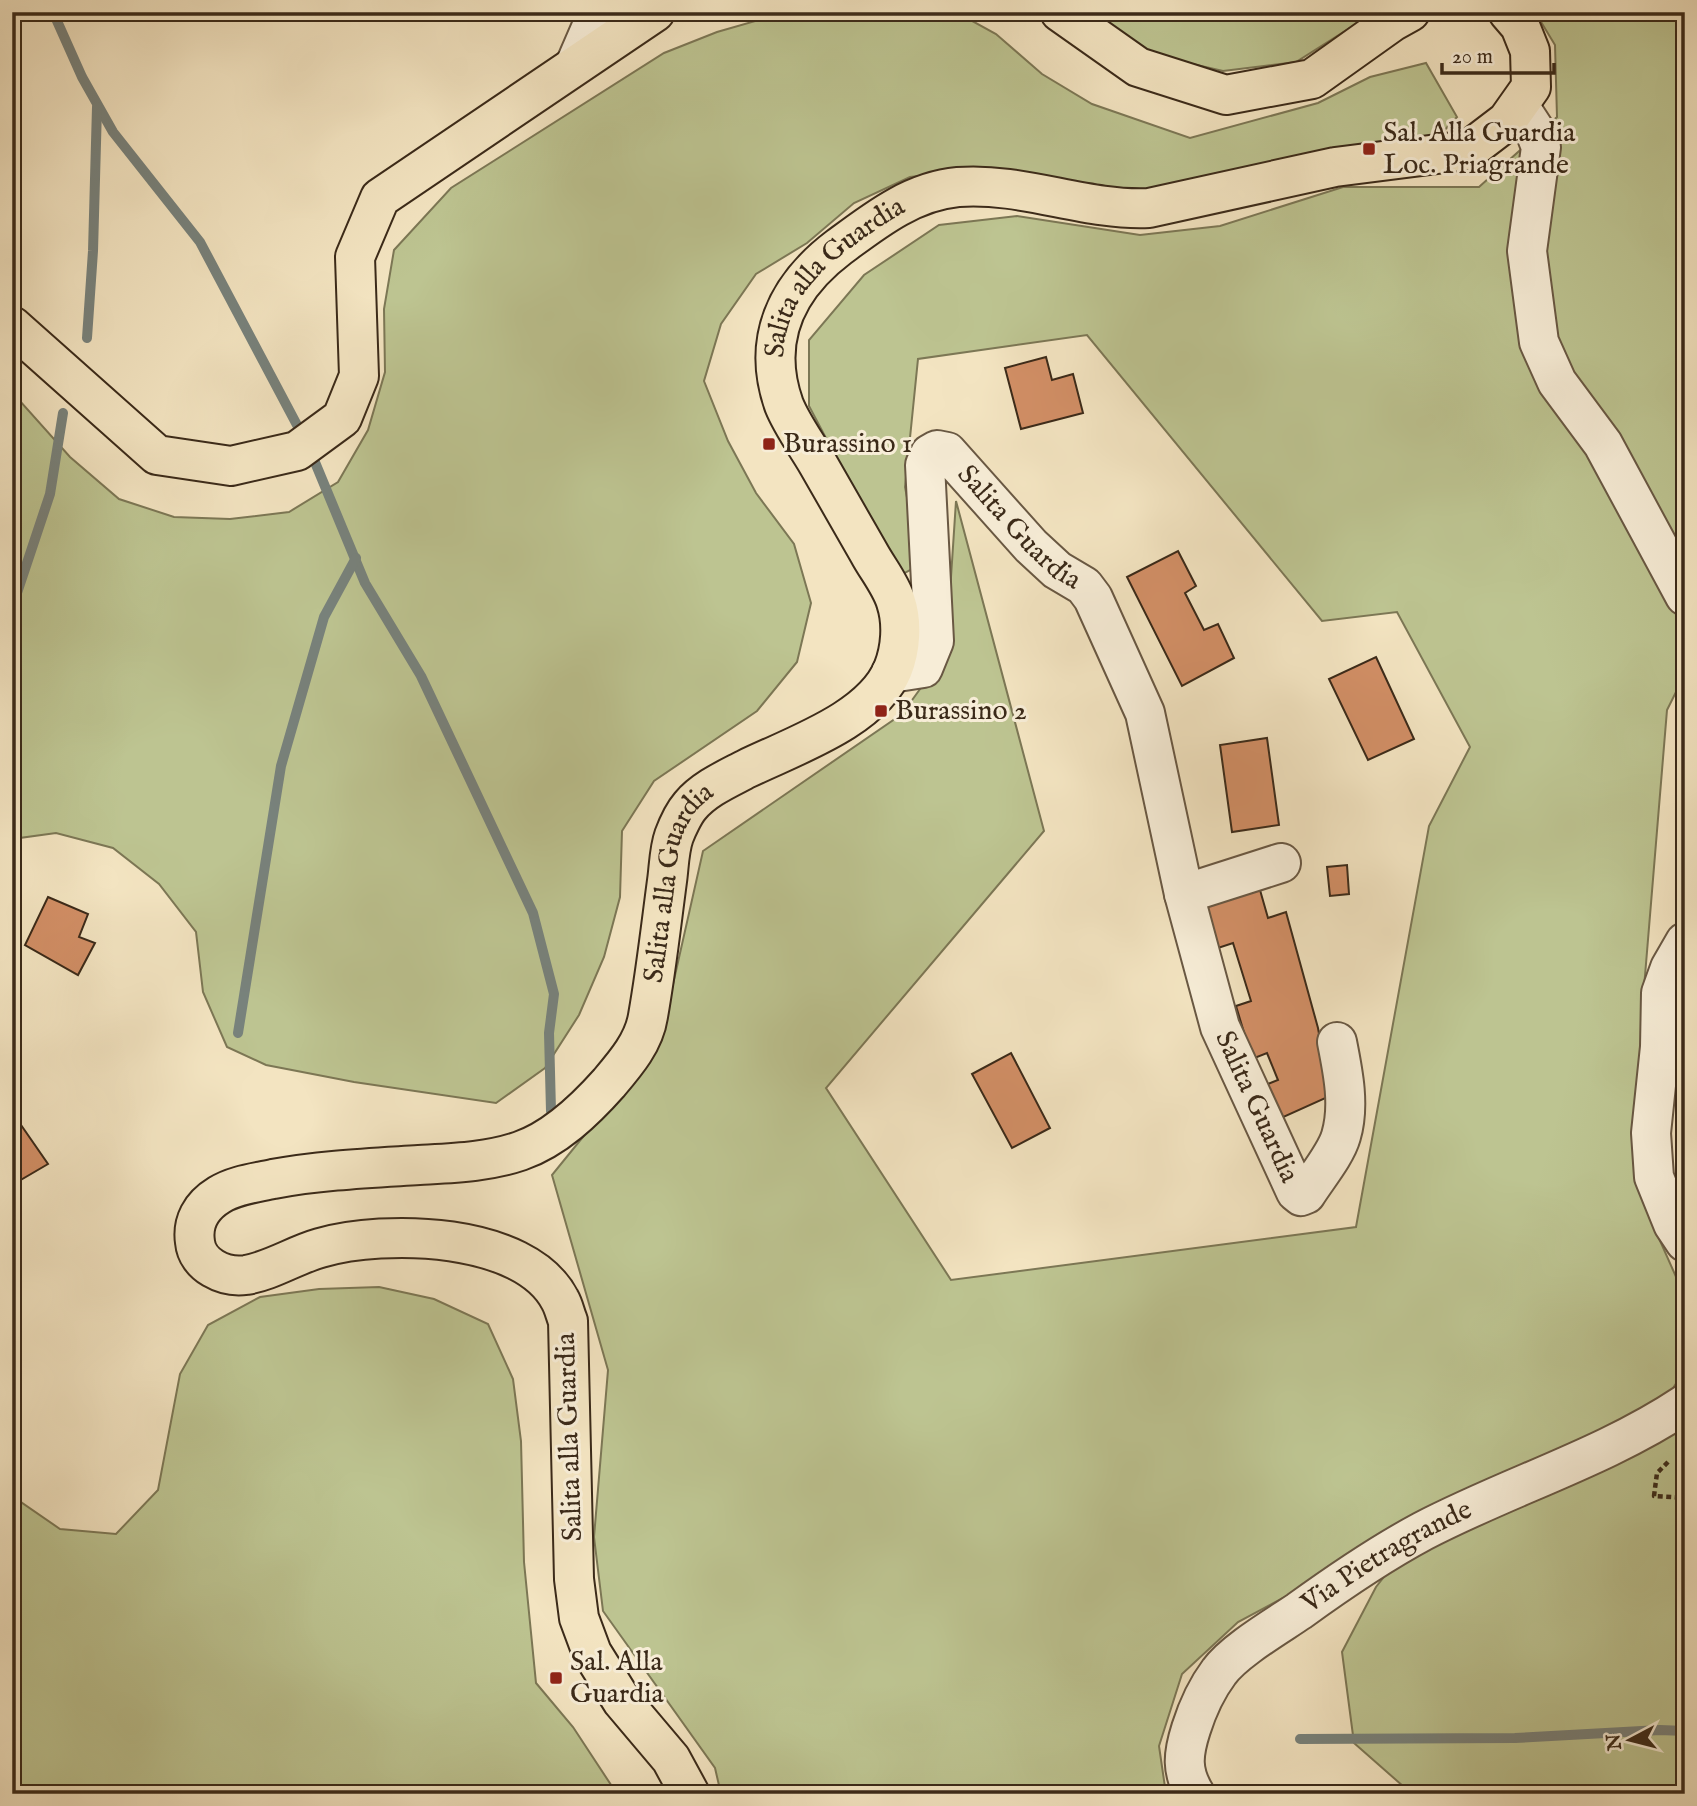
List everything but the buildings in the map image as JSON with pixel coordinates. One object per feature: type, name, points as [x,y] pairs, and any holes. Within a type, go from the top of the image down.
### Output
[{"type":"main road","points":[[12,326],[158,455],[231,466],[297,451],[342,418],[359,376],[355,257],[380,198],[655,12]]},
{"type":"main road","points":[[1060,12],[1138,67],[1226,95],[1312,79],[1410,12]]},
{"type":"main road","name":"Salita alla Guardia","points":[[690,1794],[671,1759],[622,1701],[592,1653],[579,1618],[574,1579],[568,1321],[559,1297],[534,1270],[500,1253],[453,1241],[407,1237],[366,1239],[321,1247],[247,1275],[227,1275],[209,1267],[197,1254],[195,1222],[204,1207],[216,1196],[248,1185],[286,1177],[349,1170],[497,1158],[525,1150],[553,1135],[600,1094],[631,1058],[647,1024],[673,837],[690,806],[718,783],[841,723],[869,703],[891,673],[900,641],[896,601],[785,407],[775,364],[778,325],[797,287],[824,258],[879,217],[928,192],[960,187],[1013,190],[1120,209],[1149,208],[1335,167],[1469,150],[1507,121],[1531,88],[1530,51],[1520,26],[1508,12]]},
{"type":"street","points":[[575,65],[598,12]]},
{"type":"street","points":[[1519,106],[1534,129],[1541,147],[1527,251],[1539,342],[1557,382],[1603,444],[1685,596]]},
{"type":"street","name":"Salita Guardia","points":[[891,673],[923,668],[934,641],[925,465],[930,454],[937,450],[947,452],[1031,546],[1057,570],[1084,586],[1093,598],[1145,713],[1184,894],[1220,1027],[1296,1192],[1301,1196],[1306,1194],[1340,1138],[1345,1111],[1338,1042]]},
{"type":"street","points":[[1184,894],[1281,863]]},
{"type":"street","points":[[1685,942],[1670,968],[1661,993],[1660,1047],[1651,1133],[1654,1177],[1673,1224],[1685,1242]]},
{"type":"street","name":"Via Pietragrande","points":[[1195,1794],[1186,1779],[1184,1760],[1196,1715],[1220,1670],[1246,1648],[1356,1570],[1424,1530],[1562,1469],[1659,1421],[1685,1404]]},
{"type":"path","points":[[1673,1457],[1657,1473],[1654,1496],[1685,1498]]},
{"type":"green space","points":[[787,12],[956,12],[996,34],[1042,74],[1092,104],[1190,138],[1318,103],[1370,77],[1426,63],[1457,117],[1436,139],[1148,189],[1088,187],[972,170],[910,177],[854,203],[807,243],[756,274],[721,324],[704,381],[728,441],[756,493],[794,544],[811,603],[797,662],[757,711],[654,781],[622,831],[620,897],[604,957],[579,1015],[545,1068],[496,1103],[354,1082],[266,1065],[227,1047],[203,992],[196,932],[159,884],[113,848],[56,833],[12,839],[12,392],[70,457],[119,499],[174,517],[230,519],[289,512],[338,482],[368,430],[385,372],[384,309],[394,250],[451,188],[664,53],[717,32]]},
{"type":"green space","points":[[1086,12],[1375,12],[1296,62],[1223,71],[1140,52]]},
{"type":"green space","points":[[1535,12],[1685,12],[1685,674],[1667,710],[1643,1000],[1639,1129],[1649,1216],[1685,1297],[1685,1369],[1662,1406],[1396,1538],[1238,1622],[1182,1674],[1159,1746],[1166,1794],[721,1794],[715,1768],[603,1611],[594,1537],[608,1370],[552,1175],[660,1042],[703,851],[902,714],[946,653],[956,501],[1044,831],[826,1088],[951,1280],[1356,1227],[1429,826],[1470,747],[1397,612],[1322,621],[1087,335],[918,359],[905,487],[920,565],[899,576],[809,406],[809,340],[864,275],[939,225],[1017,216],[1140,235],[1220,226],[1343,187],[1479,187],[1557,117],[1555,45]]},
{"type":"green space","points":[[379,1287],[434,1299],[488,1324],[513,1379],[521,1441],[524,1562],[536,1683],[573,1727],[617,1794],[12,1794],[12,1496],[60,1529],[116,1534],[158,1490],[180,1374],[208,1325],[260,1297],[319,1289]]},
{"type":"green space","points":[[1685,1421],[1685,1794],[1412,1794],[1354,1743],[1342,1652],[1376,1587],[1402,1554]]},
{"type":"waterway","points":[[53,12],[82,77],[113,132],[200,242],[297,425]]},
{"type":"waterway","points":[[87,338],[93,251],[97,107]]},
{"type":"waterway","points":[[12,608],[50,494],[63,413]]},
{"type":"waterway","points":[[312,455],[365,583],[421,676],[533,913],[554,994],[549,1033],[551,1111]]},
{"type":"waterway","points":[[238,1033],[281,766],[324,617],[356,558]]},
{"type":"waterway","points":[[1666,1068],[1685,1079]]},
{"type":"waterway","points":[[1300,1739],[1515,1738],[1685,1731]]},
{"type":"place","name":"Sal. Alla Guardia Loc. Priagrande","points":[[1369,149]]},
{"type":"place","name":"Burassino 1","points":[[769,444]]},
{"type":"place","name":"Burassino 2","points":[[881,711]]},
{"type":"place","name":"Sal. Alla Guardia","points":[[556,1678]]}]
